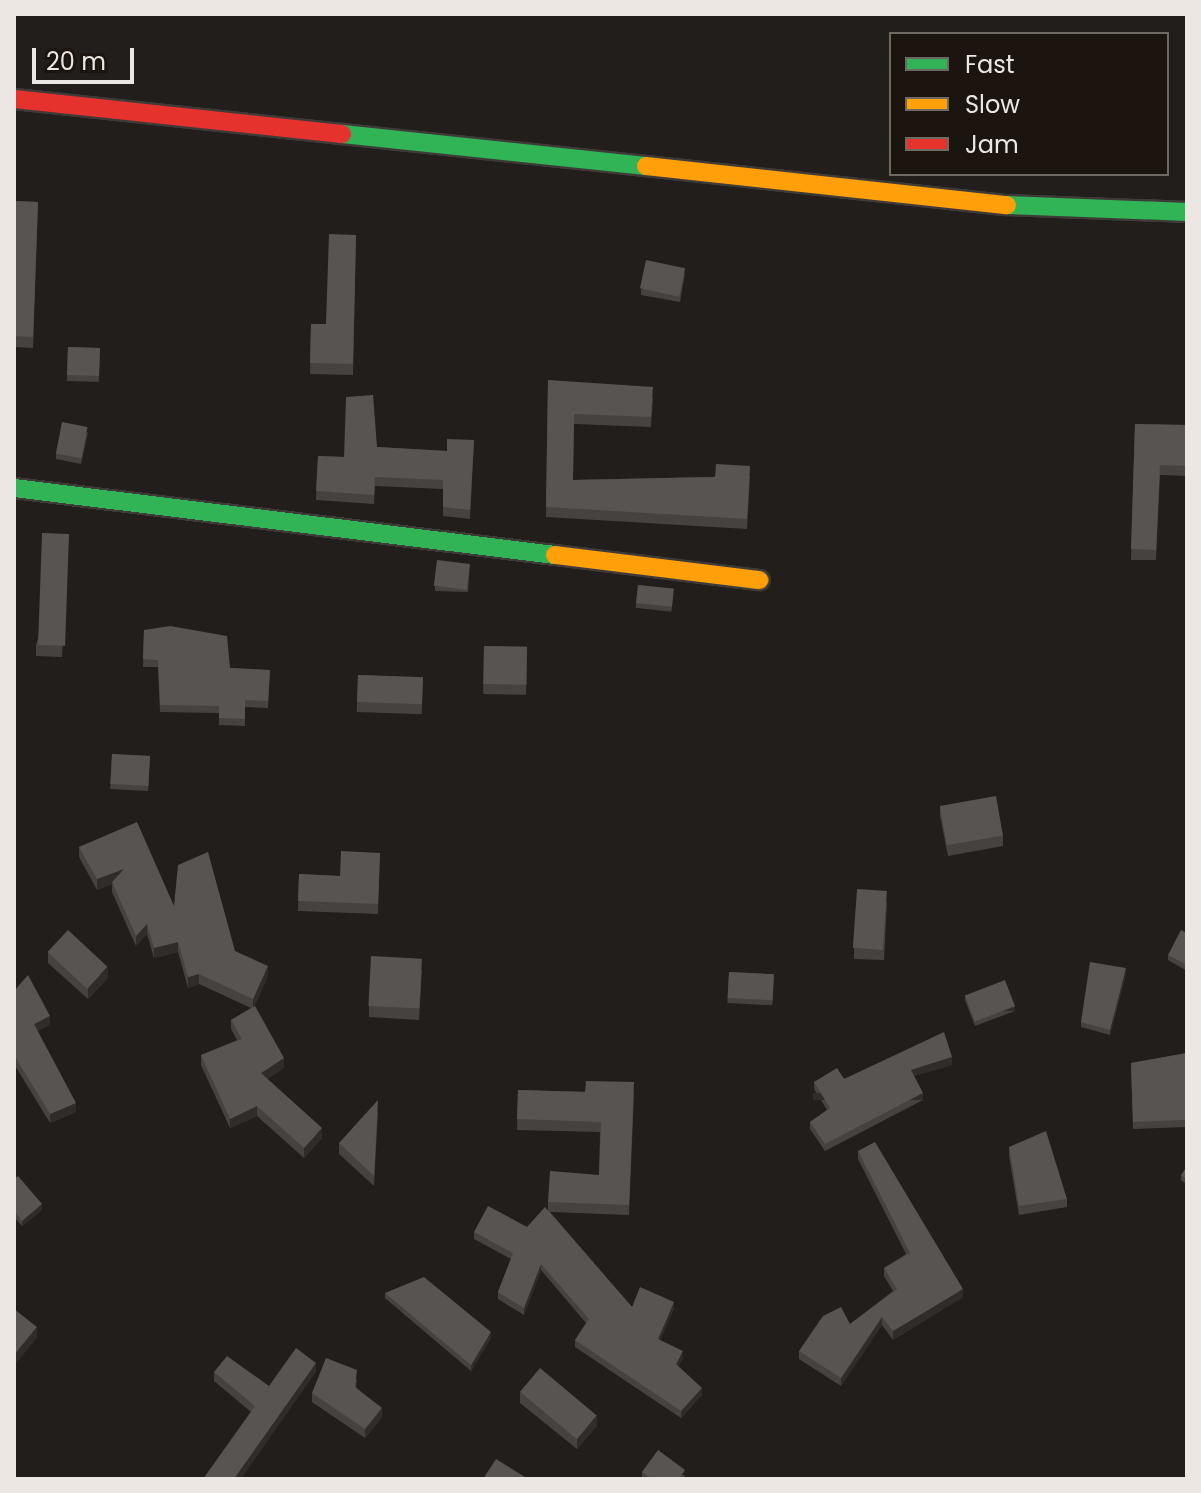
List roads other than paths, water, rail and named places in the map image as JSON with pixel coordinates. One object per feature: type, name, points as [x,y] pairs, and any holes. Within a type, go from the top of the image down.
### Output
[{"type":"street","points":[[14,99],[1038,208],[1187,212]]},
{"type":"street","points":[[14,488],[759,580]]}]
